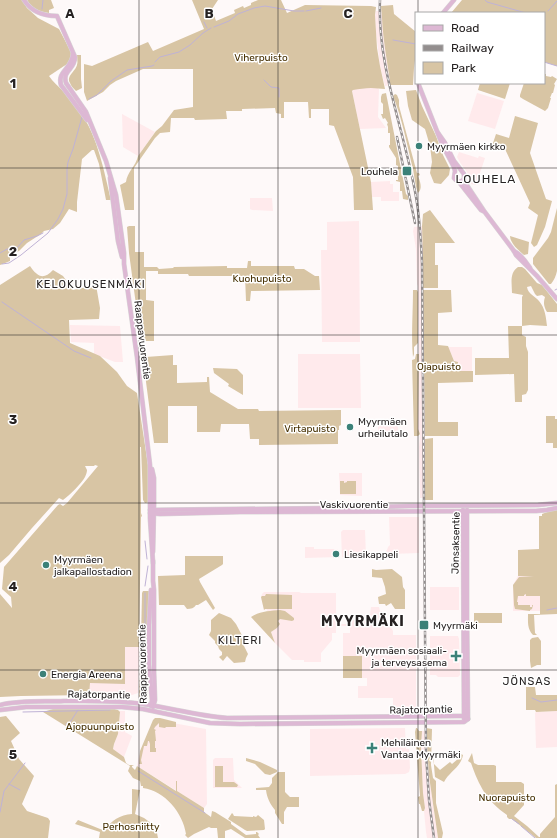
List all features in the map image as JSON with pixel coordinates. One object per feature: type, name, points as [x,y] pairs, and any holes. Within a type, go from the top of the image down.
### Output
[{"type":"main road","name":"Raappavuorentie","points":[[24,0],[29,7],[37,12],[45,15],[58,16],[73,52],[72,61],[61,75],[60,82],[91,126],[102,149],[115,191],[150,465],[154,478],[151,544],[154,590],[155,700],[150,711]]},
{"type":"main road","points":[[444,12],[454,0]]},
{"type":"main road","points":[[418,84],[442,144],[453,166],[453,176],[455,180],[459,182],[484,212]]},
{"type":"main road","points":[[438,133],[454,161],[464,174],[466,184],[484,212],[519,259],[537,276],[557,299]]},
{"type":"main road","points":[[454,173],[461,171]]},
{"type":"main road","points":[[459,182],[464,179]]},
{"type":"main road","name":"Vaskivuorentie","points":[[152,511],[538,505],[557,503]]},
{"type":"main road","name":"Jönsaksentie","points":[[464,506],[468,719]]},
{"type":"main road","name":"Vaskivuorentie","points":[[152,511],[465,511],[543,510],[557,508]]},
{"type":"main road","name":"Jönsaksentie","points":[[464,722],[465,511]]},
{"type":"main road","name":"Rajatorpantie","points":[[0,705],[32,702],[100,701],[130,702],[211,717],[227,718],[464,716],[468,719],[464,722],[240,724],[203,722],[122,707],[26,707],[0,710]]},
{"type":"shaded area","points":[[376,11],[381,11],[382,15],[384,42],[390,81],[390,85],[385,86],[380,66],[376,33]]},
{"type":"shaded area","points":[[371,84],[379,89],[378,117],[386,128],[360,129],[352,91],[353,89]]},
{"type":"shaded area","points":[[477,93],[504,101],[495,129],[468,121]]},
{"type":"shaded area","points":[[122,114],[155,132],[138,156],[123,147]]},
{"type":"shaded area","points":[[459,152],[478,158],[479,156],[485,158],[476,185],[471,184],[467,172],[457,157]]},
{"type":"shaded area","points":[[390,181],[390,184],[393,184],[393,192],[399,192],[399,201],[381,201],[381,197],[372,197],[371,182]]},
{"type":"shaded area","points":[[250,198],[272,198],[273,211],[250,209]]},
{"type":"shaded area","points":[[359,221],[360,342],[322,342],[321,250],[327,250],[327,222]]},
{"type":"shaded area","points":[[422,226],[424,277],[425,495],[424,498],[420,498],[420,435],[418,429],[418,286],[416,249],[413,231],[414,227]]},
{"type":"shaded area","points":[[70,325],[120,326],[123,362],[115,362],[94,354],[94,343],[71,342]]},
{"type":"shaded area","points":[[448,347],[472,347],[472,372],[459,372]]},
{"type":"shaded area","points":[[298,354],[360,354],[361,408],[298,408]]},
{"type":"shaded area","points":[[378,420],[387,420],[387,425],[398,425],[398,436],[378,437]]},
{"type":"shaded area","points":[[339,473],[362,473],[362,496],[340,495]]},
{"type":"shaded area","points":[[389,517],[419,517],[419,553],[391,554],[386,551],[390,545]]},
{"type":"shaded area","points":[[343,530],[365,530],[366,556],[342,557],[341,532]]},
{"type":"shaded area","points":[[305,547],[314,547],[314,549],[338,549],[338,557],[305,558]]},
{"type":"shaded area","points":[[518,576],[540,576],[540,611],[513,611],[513,585]]},
{"type":"shaded area","points":[[430,587],[459,587],[459,610],[430,610]]},
{"type":"shaded area","points":[[264,592],[336,593],[336,633],[332,633],[332,640],[321,653],[321,662],[292,660],[275,643],[271,632],[280,624],[266,609],[264,610],[261,597]]},
{"type":"shaded area","points":[[371,607],[379,607],[393,631],[393,635],[416,635],[416,711],[393,711],[393,698],[358,698],[358,686],[367,686],[367,678],[343,678],[343,633],[350,633],[350,626],[341,626],[341,624],[346,624],[362,616],[370,614]]},
{"type":"shaded area","points":[[430,636],[458,636],[460,675],[458,677],[438,677],[436,675],[430,675]]},
{"type":"shaded area","points":[[125,647],[139,647],[138,693],[129,696],[89,696],[89,683]]},
{"type":"shaded area","points":[[119,711],[125,711],[125,732],[132,736],[124,757],[113,749],[118,734]]},
{"type":"shaded area","points":[[557,711],[557,747],[536,748],[535,713]]},
{"type":"shaded area","points":[[156,720],[206,729],[207,804],[204,808],[137,766],[139,756],[153,723]]},
{"type":"shaded area","points":[[405,728],[406,749],[409,749],[409,772],[405,774],[310,776],[310,729]]},
{"type":"shaded area","points":[[422,731],[426,731],[429,776],[438,838],[427,838],[426,832],[421,747]]},
{"type":"shaded area","points":[[215,758],[233,758],[234,780],[242,788],[213,788],[213,760]]},
{"type":"green space","points":[[0,0],[22,0],[27,8],[38,18],[59,29],[71,52],[71,59],[67,64],[49,76],[81,113],[92,133],[100,155],[111,200],[106,200],[99,164],[94,150],[92,150],[82,159],[77,212],[69,209],[60,223],[53,229],[44,231],[27,243],[19,251],[10,255],[10,261],[0,265]]},
{"type":"green space","points":[[27,0],[51,0],[54,8],[49,10],[49,13],[42,12],[31,5]]},
{"type":"green space","name":"Viherpuisto","points":[[192,0],[218,0],[212,9],[216,21],[235,13],[234,10],[243,6],[244,8],[258,0],[281,0],[287,13],[305,5],[376,7],[377,48],[385,89],[366,88],[352,91],[371,182],[373,210],[354,210],[353,177],[334,126],[329,125],[329,109],[311,109],[311,118],[309,118],[308,102],[284,102],[284,118],[281,118],[281,114],[276,113],[275,108],[226,111],[227,119],[195,120],[194,118],[171,118],[170,132],[160,133],[155,138],[134,168],[134,210],[125,210],[120,185],[126,182],[138,156],[156,131],[162,126],[174,110],[193,107],[193,69],[143,69],[116,81],[103,92],[87,101],[84,92],[84,64],[92,66],[148,42],[153,51],[204,29]]},
{"type":"green space","points":[[462,0],[557,0],[557,66],[545,62],[545,12],[452,12]]},
{"type":"green space","points":[[393,5],[394,14],[415,31],[413,85],[390,85],[381,6]]},
{"type":"green space","points":[[77,55],[81,55],[82,88],[76,91],[70,84],[69,78],[77,65]]},
{"type":"green space","points":[[545,74],[546,76],[552,76],[557,79],[554,84],[553,93],[550,98],[548,108],[545,111],[520,97],[524,84],[545,84]]},
{"type":"green space","points":[[480,84],[510,84],[505,99],[478,90]]},
{"type":"green space","points":[[416,90],[450,169],[449,175],[441,184],[434,183],[430,173],[432,162],[430,146],[425,129],[412,120],[408,106],[406,91]]},
{"type":"green space","points":[[386,93],[408,200],[403,199],[402,191],[400,191],[400,182],[396,181],[398,180],[398,166],[396,165],[396,158],[389,147],[390,133],[388,133],[388,123],[385,118],[383,119],[381,114],[383,114],[383,104],[381,102],[381,97],[382,94]]},
{"type":"green space","points":[[395,94],[399,100],[399,106],[417,173],[420,175],[418,176],[421,187],[418,193],[404,132],[393,96]]},
{"type":"green space","points":[[515,116],[538,123],[530,153],[546,199],[552,201],[545,227],[537,245],[534,247],[531,243],[538,215],[528,208],[530,203],[505,149],[492,146],[496,134],[509,138]]},
{"type":"green space","points":[[557,208],[557,271],[553,281],[549,284],[533,264],[533,258],[551,232]]},
{"type":"green space","points":[[430,210],[455,243],[435,243],[435,265],[438,265],[438,288],[423,288],[423,214]]},
{"type":"green space","name":"Kuohupuisto","points":[[135,226],[135,252],[144,252],[144,267],[157,267],[159,269],[174,267],[227,266],[227,268],[247,268],[248,261],[251,261],[251,266],[294,266],[295,269],[304,269],[315,276],[319,276],[320,290],[251,291],[250,301],[246,301],[245,276],[189,276],[188,274],[158,274],[158,271],[146,271],[146,300],[154,301],[154,341],[144,341],[139,327],[129,253],[127,227]]},
{"type":"green space","points":[[510,236],[529,242],[528,254],[524,255],[517,249],[511,241]]},
{"type":"green space","points":[[30,266],[40,276],[46,275],[53,270],[63,276],[73,290],[96,285],[100,308],[99,319],[69,320],[70,343],[100,356],[117,372],[127,386],[137,393],[148,465],[149,502],[145,503],[143,500],[140,447],[142,516],[139,647],[125,647],[125,684],[90,683],[89,695],[0,697],[0,594],[12,608],[11,597],[2,589],[4,567],[58,505],[60,504],[63,506],[67,503],[98,466],[85,466],[87,470],[86,474],[78,486],[63,500],[59,498],[9,555],[0,563],[0,285]]},
{"type":"green space","points":[[518,267],[525,269],[537,283],[542,285],[557,304],[557,312],[547,312],[544,305],[545,297],[542,295],[537,296],[531,286],[527,287],[543,307],[547,326],[522,326],[523,295],[512,293],[512,275]]},
{"type":"green space","points":[[413,290],[417,290],[418,292],[418,343],[414,347],[413,357],[412,332]]},
{"type":"green space","name":"Ojapuisto","points":[[423,290],[451,290],[452,312],[438,313],[438,345],[448,346],[454,361],[458,362],[460,371],[473,371],[473,382],[438,383],[438,422],[458,422],[458,436],[425,436]]},
{"type":"green space","points":[[508,326],[522,326],[522,335],[526,337],[528,352],[528,390],[526,394],[522,395],[522,402],[515,402],[514,374],[475,375],[475,358],[509,358]]},
{"type":"green space","points":[[416,354],[419,354],[418,429],[420,434],[418,436],[414,436],[412,360],[415,359]]},
{"type":"green space","name":"Virtapuisto","points":[[173,355],[173,365],[177,365],[177,383],[207,382],[207,377],[209,377],[210,392],[238,409],[258,409],[259,411],[341,410],[341,425],[339,426],[338,430],[338,444],[259,445],[259,439],[250,439],[249,424],[221,424],[220,432],[197,432],[197,406],[168,406],[168,443],[154,443],[143,359],[146,357]]},
{"type":"green space","points":[[213,368],[237,369],[243,375],[243,395],[228,386],[229,384],[214,373]]},
{"type":"green space","points":[[546,416],[555,416],[555,419],[557,419],[557,448],[553,448],[553,443],[546,443]]},
{"type":"green space","points":[[433,438],[433,500],[425,500],[425,439]]},
{"type":"green space","points":[[340,481],[344,481],[344,483],[347,481],[356,481],[356,494],[340,494]]},
{"type":"green space","points":[[557,510],[557,614],[534,615],[535,633],[537,635],[533,635],[529,628],[528,614],[540,614],[540,596],[526,596],[526,594],[524,596],[518,596],[518,605],[530,605],[530,607],[532,607],[533,605],[532,609],[530,611],[515,609],[513,585],[519,577],[534,576],[518,576],[518,550],[539,549],[539,516],[542,516],[542,514],[550,511]]},
{"type":"green space","points":[[185,556],[223,556],[222,565],[199,579],[215,608],[213,610],[206,600],[193,608],[188,609],[184,605],[159,605],[158,576],[185,575]]},
{"type":"green space","points":[[372,569],[392,569],[402,577],[403,587],[405,590],[405,609],[395,609],[391,603],[386,606],[385,604],[379,604],[378,597],[386,594],[385,587],[382,578],[372,577]]},
{"type":"green space","points":[[143,591],[149,591],[147,639],[145,641],[141,639]]},
{"type":"green space","points":[[266,594],[292,595],[292,609],[264,610],[261,597],[265,596]]},
{"type":"green space","points":[[280,610],[285,611],[294,618],[294,620],[280,619],[278,621],[280,624],[271,632],[275,643],[251,617],[261,612]]},
{"type":"green space","points":[[219,613],[231,618],[236,624],[246,643],[243,644],[248,654],[245,662],[234,663],[227,656],[223,661],[219,657],[222,655],[222,652],[209,635],[211,631],[211,620]]},
{"type":"green space","points":[[474,613],[502,613],[502,623],[474,623]]},
{"type":"green space","points":[[538,637],[541,641],[541,665],[531,668],[530,640]]},
{"type":"green space","points":[[141,652],[146,652],[148,698],[139,696]]},
{"type":"green space","points":[[343,656],[362,656],[362,678],[343,678]]},
{"type":"green space","points":[[526,687],[535,687],[536,695],[557,695],[557,711],[536,712],[535,710],[526,710]]},
{"type":"green space","name":"Ajopuunpuisto","points":[[111,708],[120,712],[118,734],[113,749],[124,757],[126,763],[129,765],[134,765],[132,767],[135,770],[137,766],[176,791],[177,781],[177,791],[204,808],[204,812],[211,817],[212,811],[215,812],[231,822],[231,824],[246,835],[256,834],[257,832],[260,838],[245,838],[231,829],[225,831],[225,838],[218,838],[217,828],[209,827],[188,838],[185,835],[186,834],[181,818],[172,804],[159,794],[143,788],[140,781],[133,778],[128,771],[130,766],[43,712],[53,709]]},
{"type":"green space","points":[[6,716],[20,733],[11,741],[19,759],[34,776],[22,804],[27,811],[48,818],[50,821],[48,838],[0,838],[0,717]]},
{"type":"green space","points":[[155,718],[176,722],[176,727],[159,727],[159,723],[155,727],[156,752],[150,752],[150,744],[148,741],[147,746],[144,746],[141,760],[142,764],[139,764],[140,751]]},
{"type":"green space","points":[[416,728],[419,731],[422,731],[421,747],[424,811],[422,811],[419,804],[418,797],[420,796],[415,732]]},
{"type":"green space","points":[[426,728],[432,729],[431,765],[433,778],[436,781],[436,803],[443,833],[442,838],[438,838],[429,776]]},
{"type":"green space","name":"Nuorapuisto","points":[[472,753],[474,763],[478,765],[496,766],[496,782],[521,782],[524,784],[524,805],[514,816],[539,837],[555,817],[555,785],[557,784],[557,838],[536,838],[512,819],[509,819],[507,815],[494,804],[484,792],[471,763],[468,761]]},
{"type":"green space","points":[[433,754],[434,764],[440,770],[450,762],[452,764],[461,754],[463,755],[460,763],[444,782],[435,777]]},
{"type":"green space","points":[[246,758],[260,762],[277,770],[277,772],[270,775],[265,774],[255,764],[246,761]]},
{"type":"green space","points":[[215,766],[223,766],[223,782],[234,782],[238,785],[237,787],[215,787]]},
{"type":"green space","points":[[278,772],[285,772],[285,792],[290,797],[299,797],[299,807],[287,807],[284,812],[284,824],[282,824],[275,813],[266,790],[256,790],[256,788],[269,787],[272,783],[272,778]]},
{"type":"green space","name":"Perhosniitty","points":[[132,789],[140,790],[135,814],[151,823],[157,833],[158,838],[99,838],[100,832],[75,824],[78,820],[105,831],[116,819],[132,814]]},
{"type":"green space","points":[[232,813],[234,816],[256,817],[258,815],[264,820],[265,829],[247,831],[228,819]]},
{"type":"waterway","points":[[42,9],[43,0]]},
{"type":"waterway","points":[[485,0],[487,2],[522,12]]},
{"type":"waterway","points":[[548,11],[557,1]]},
{"type":"waterway","points":[[214,27],[229,21],[238,14],[254,8],[265,6],[294,11],[304,11]]},
{"type":"waterway","points":[[306,11],[321,8]]},
{"type":"waterway","points":[[204,22],[207,28]]},
{"type":"waterway","points":[[155,62],[160,57],[179,52],[211,28]]},
{"type":"waterway","points":[[393,40],[415,44]]},
{"type":"waterway","points":[[545,62],[557,66]]},
{"type":"waterway","points":[[89,99],[97,95],[111,81],[127,70],[154,65]]},
{"type":"waterway","points":[[264,80],[271,87],[279,88],[279,97]]},
{"type":"waterway","points":[[2,264],[9,263],[21,255],[48,233],[58,219],[63,209],[67,194],[68,162],[82,117]]},
{"type":"waterway","points":[[0,253],[7,249],[16,249],[24,240],[43,233]]},
{"type":"waterway","points":[[2,302],[74,351],[91,358]]},
{"type":"waterway","points":[[145,541],[147,559]]},
{"type":"waterway","points":[[145,586],[148,566]]},
{"type":"waterway","points":[[145,593],[145,638]]},
{"type":"waterway","points":[[547,610],[557,608]]},
{"type":"waterway","points":[[532,698],[541,702],[557,700]]},
{"type":"waterway","points":[[66,724],[69,724],[78,710]]},
{"type":"waterway","points":[[23,712],[110,710]]},
{"type":"waterway","points":[[0,812],[4,791],[25,763]]},
{"type":"waterway","points":[[138,771],[205,813]]},
{"type":"waterway","points":[[9,784],[20,790]]},
{"type":"waterway","points":[[512,819],[519,824]]},
{"type":"waterway","points":[[521,826],[535,838]]},
{"type":"railway","points":[[380,0],[380,25],[387,75],[411,172],[421,238],[426,753],[429,800],[434,838]]},
{"type":"railway","points":[[397,137],[415,223]]},
{"type":"place","name":"Myyrmäen kirkko","points":[[419,146]]},
{"type":"place","name":"Louhela","points":[[407,171]]},
{"type":"place","name":"Myyrmäen urheilutalo","points":[[350,427]]},
{"type":"place","name":"Liesikappeli","points":[[336,554]]},
{"type":"place","name":"Myyrmäen jalkapallostadion","points":[[46,565]]},
{"type":"place","name":"Myyrmäki","points":[[424,625]]},
{"type":"place","name":"Myyrmäen sosiaali- ja terveysasema","points":[[456,656]]},
{"type":"place","name":"Energia Areena","points":[[43,674]]},
{"type":"place","name":"Mehiläinen Vantaa Myyrmäki","points":[[372,748]]},
{"type":"district","name":"LOUHELA","points":[[486,179]]},
{"type":"district","name":"KELOKUUSENMÄKI","points":[[91,284]]},
{"type":"district","name":"MYYRMÄKI","points":[[363,621]]},
{"type":"district","name":"KILTERI","points":[[240,640]]},
{"type":"district","name":"JÖNSAS","points":[[527,681]]}]
